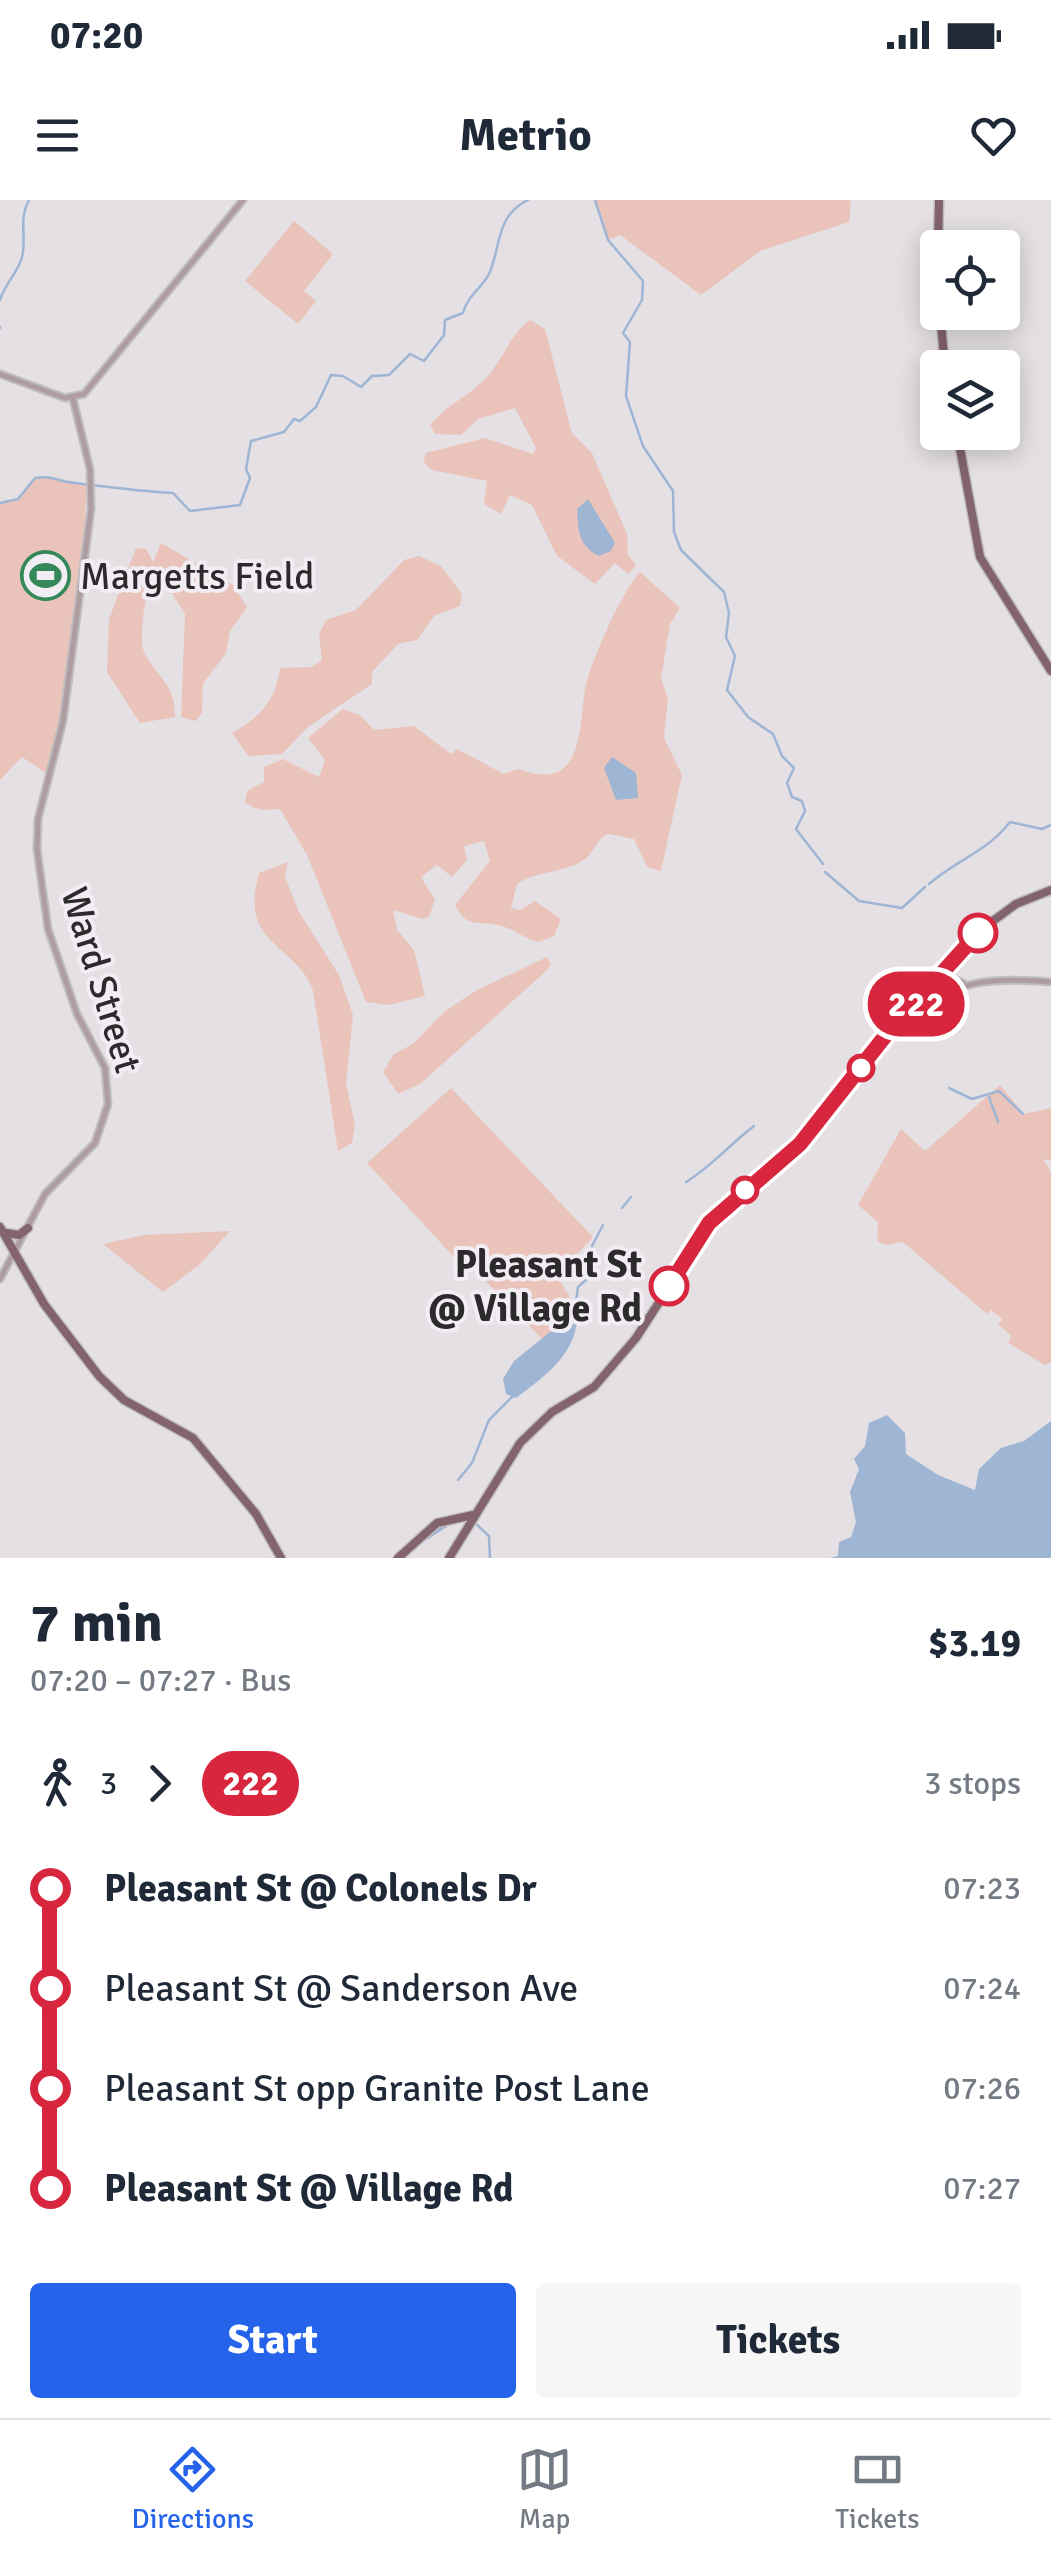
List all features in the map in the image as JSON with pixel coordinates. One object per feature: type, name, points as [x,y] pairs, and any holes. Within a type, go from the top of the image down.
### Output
[{"type":"main road","points":[[939,230],[940,200]]},
{"type":"main road","points":[[960,450],[975,540],[994,585],[1051,671]]},
{"type":"main road","points":[[449,1558],[473,1514],[526,1437],[552,1412],[591,1390],[636,1338],[709,1223],[800,1144],[903,1016],[988,923],[1016,904],[1051,890]]},
{"type":"main road","points":[[2,1229],[18,1235],[28,1228]]},
{"type":"main road","points":[[2,1229],[44,1304],[99,1376],[129,1403],[193,1438],[256,1514],[280,1558]]},
{"type":"main road","points":[[398,1558],[438,1523],[473,1514]]},
{"type":"street","points":[[0,374],[73,399],[84,394],[243,200]]},
{"type":"street","name":"Ward Street","points":[[0,1279],[45,1194],[95,1143],[108,1104],[105,1068],[77,1014],[48,929],[37,849],[38,818],[63,721],[91,483],[73,399]]},
{"type":"street","points":[[943,976],[966,983]]},
{"type":"street","points":[[943,976],[958,986]]},
{"type":"street","points":[[903,1016],[966,983],[1001,978],[1051,982]]},
{"type":"shaded area","points":[[595,200],[851,200],[849,222],[760,251],[701,295],[620,235],[608,240]]},
{"type":"shaded area","points":[[294,221],[333,254],[304,291],[316,301],[298,324],[245,281]]},
{"type":"shaded area","points":[[530,320],[545,329],[572,433],[592,453],[627,534],[628,555],[636,565],[628,574],[615,563],[595,584],[557,556],[532,505],[510,495],[501,514],[484,504],[487,481],[432,470],[423,462],[426,453],[485,438],[533,454],[536,448],[515,408],[478,419],[461,435],[435,434],[430,425],[486,378],[517,332]]},
{"type":"shaded area","points":[[38,477],[86,484],[85,530],[57,736],[46,773],[22,757],[0,780],[0,503],[18,499]]},
{"type":"shaded area","points":[[161,543],[233,585],[247,607],[230,631],[226,653],[203,684],[202,713],[196,721],[181,717],[185,614],[157,570],[146,598],[143,647],[173,697],[175,717],[140,723],[107,672],[109,619],[136,548],[146,549],[153,562]]},
{"type":"shaded area","points":[[419,556],[441,566],[462,594],[460,606],[434,616],[417,640],[398,644],[372,672],[372,684],[308,727],[282,754],[248,756],[232,733],[265,707],[275,690],[280,668],[311,667],[322,660],[319,634],[326,620],[356,610],[404,560]]},
{"type":"shaded area","points":[[640,572],[680,608],[670,624],[661,679],[668,699],[664,738],[682,775],[661,871],[647,867],[634,839],[608,834],[578,863],[517,884],[511,908],[520,910],[535,901],[561,919],[554,936],[539,942],[502,926],[470,921],[460,913],[455,905],[490,861],[484,841],[464,846],[467,860],[452,877],[437,865],[421,877],[435,900],[429,917],[423,919],[393,910],[397,930],[414,950],[425,996],[389,1005],[366,1002],[307,855],[280,809],[262,810],[249,805],[245,802],[247,791],[264,782],[264,767],[283,759],[319,777],[325,760],[308,738],[343,709],[360,715],[374,730],[414,726],[451,754],[457,749],[504,774],[518,769],[543,774],[562,770],[576,749],[585,690],[600,646]]},
{"type":"shaded area","points":[[288,862],[285,877],[299,912],[339,975],[353,1015],[346,1084],[355,1125],[352,1143],[338,1151],[313,991],[305,975],[272,942],[256,916],[259,873]]},
{"type":"shaded area","points":[[547,957],[551,965],[543,974],[420,1084],[398,1094],[383,1072],[394,1054],[413,1044],[444,1012],[475,991]]},
{"type":"shaded area","points":[[1000,1085],[1024,1114],[1051,1108],[1051,1161],[1043,1159],[1051,1172],[1051,1362],[1045,1365],[1008,1343],[1011,1336],[998,1324],[1002,1319],[991,1310],[987,1314],[903,1242],[886,1245],[877,1241],[878,1222],[858,1205],[901,1129],[925,1151]]},
{"type":"shaded area","points":[[451,1088],[593,1237],[557,1276],[575,1306],[543,1340],[469,1264],[464,1268],[367,1163]]},
{"type":"shaded area","points":[[230,1231],[199,1265],[163,1292],[103,1244],[144,1235]]},
{"type":"water","points":[[588,499],[615,543],[611,551],[599,556],[583,542],[579,530],[577,509]]},
{"type":"water","points":[[612,757],[636,773],[638,798],[616,800],[604,768]]},
{"type":"water","points":[[571,1315],[577,1319],[575,1332],[564,1355],[516,1398],[506,1394],[503,1379],[514,1361]]},
{"type":"water","points":[[887,1415],[905,1433],[906,1454],[938,1475],[975,1490],[979,1469],[1001,1448],[1024,1441],[1051,1421],[1051,1558],[830,1558],[838,1556],[839,1542],[851,1537],[856,1522],[850,1492],[859,1469],[854,1459],[865,1446],[869,1423]]},
{"type":"waterway","points":[[0,300],[22,257],[24,215],[29,200]]},
{"type":"waterway","points":[[0,503],[18,499],[35,478],[41,477],[173,493],[190,511],[240,505],[250,478],[246,469],[251,441],[284,432],[294,419],[300,421],[316,407],[331,375],[343,376],[361,387],[372,376],[389,375],[410,354],[424,361],[444,335],[445,320],[463,313],[486,279],[504,224],[528,200]]},
{"type":"waterway","points":[[595,200],[608,240],[643,281],[642,300],[623,333],[630,342],[626,396],[643,446],[673,491],[674,532],[681,550],[724,592],[729,613],[726,637],[735,656],[727,690],[748,717],[773,734],[782,756],[794,768],[787,783],[792,797],[802,801],[805,811],[796,829],[823,864]]},
{"type":"waterway","points":[[929,884],[991,841],[1010,822],[1042,829],[1051,825]]},
{"type":"waterway","points":[[825,872],[859,901],[902,908],[925,887]]},
{"type":"waterway","points":[[949,1088],[972,1099],[999,1091],[1023,1114]]},
{"type":"waterway","points":[[989,1097],[998,1122]]},
{"type":"waterway","points":[[686,1182],[754,1126]]},
{"type":"waterway","points":[[622,1208],[631,1197]]},
{"type":"waterway","points":[[565,1315],[563,1310],[576,1302],[578,1287],[596,1271],[592,1246],[603,1225]]},
{"type":"waterway","points":[[458,1480],[472,1463],[489,1420],[512,1397]]},
{"type":"waterway","points":[[426,1537],[449,1522]]},
{"type":"waterway","points":[[475,1523],[489,1536],[490,1558]]},
{"type":"bus line","name":"222","points":[[669,1286],[709,1223],[800,1144],[886,1035],[978,933]]},
{"type":"place","name":"Margetts Field","points":[[45,576]]},
{"type":"place","name":"Pleasant St @ Village Rd","points":[[669,1286]]}]
